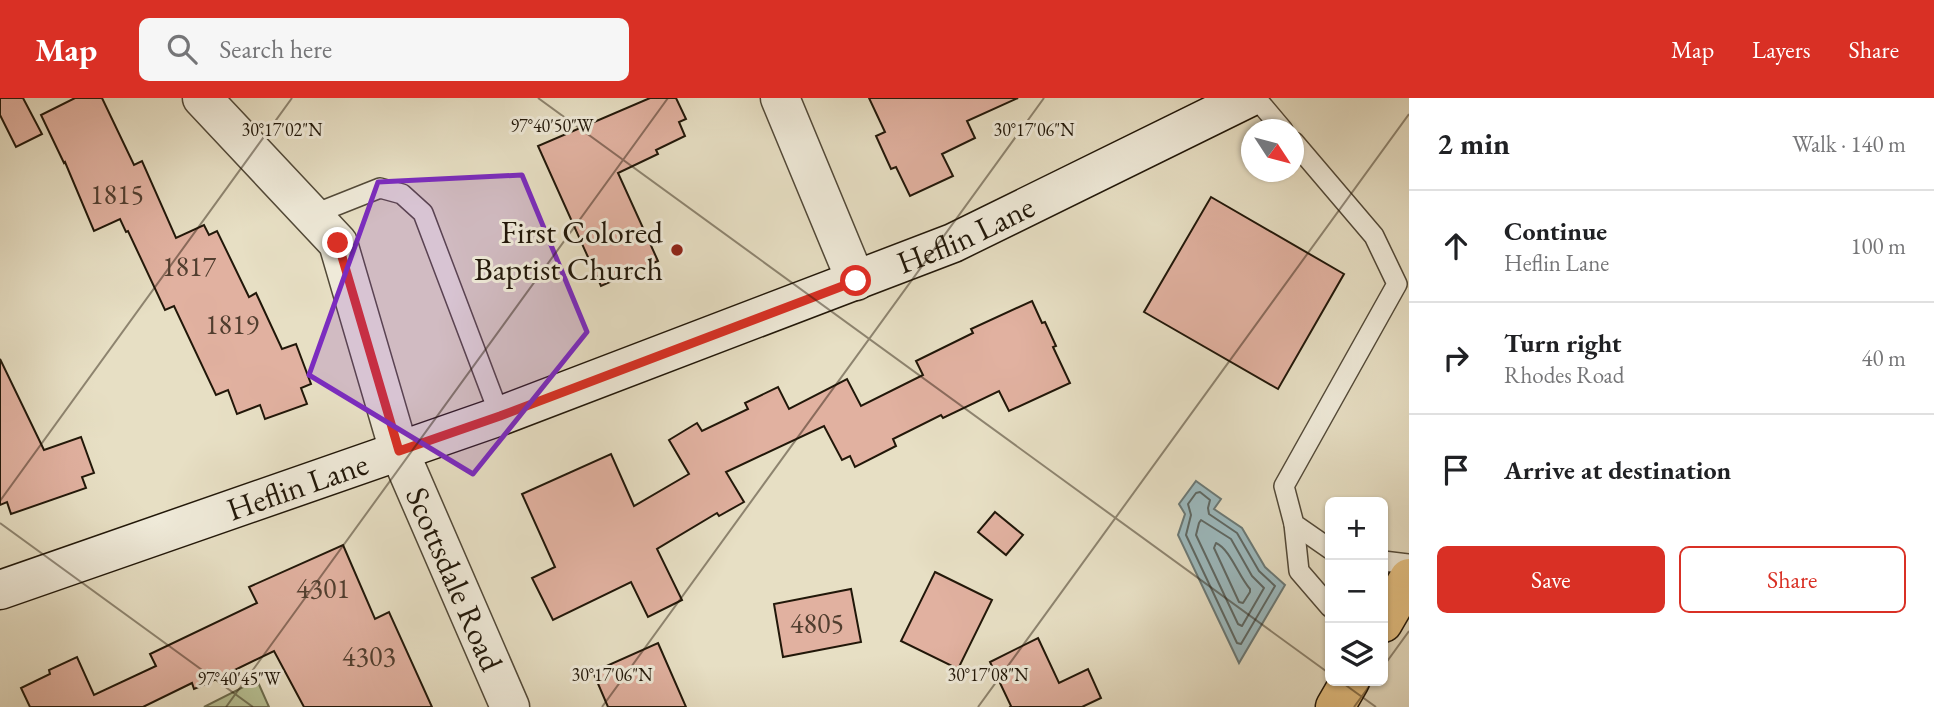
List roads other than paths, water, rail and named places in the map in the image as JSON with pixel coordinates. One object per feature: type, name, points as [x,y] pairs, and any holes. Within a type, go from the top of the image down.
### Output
[{"type":"main road","points":[[1335,707],[1347,686]]},
{"type":"street","name":"Scottsdale Road","points":[[202,98],[338,243],[399,451],[510,707]]},
{"type":"street","points":[[780,98],[856,281]]},
{"type":"street","name":"Heflin Lane","points":[[0,590],[500,416],[953,243],[1248,98]]},
{"type":"lane","points":[[1256,98],[1274,119]]},
{"type":"lane","points":[[1304,155],[1374,236],[1396,284],[1284,486],[1294,524],[1299,571],[1325,601]]},
{"type":"lane","points":[[312,215],[380,188],[402,194],[423,213],[500,416]]},
{"type":"lane","points":[[1294,524],[1325,546]]},
{"type":"lane","points":[[1388,562],[1409,564]]},
{"type":"water","points":[[1196,481],[1221,499],[1214,509],[1242,528],[1265,567],[1285,585],[1239,663],[1178,535],[1185,514],[1179,504]]},
{"type":"place","name":"First Colored Baptist Church","points":[[677,250]]}]
